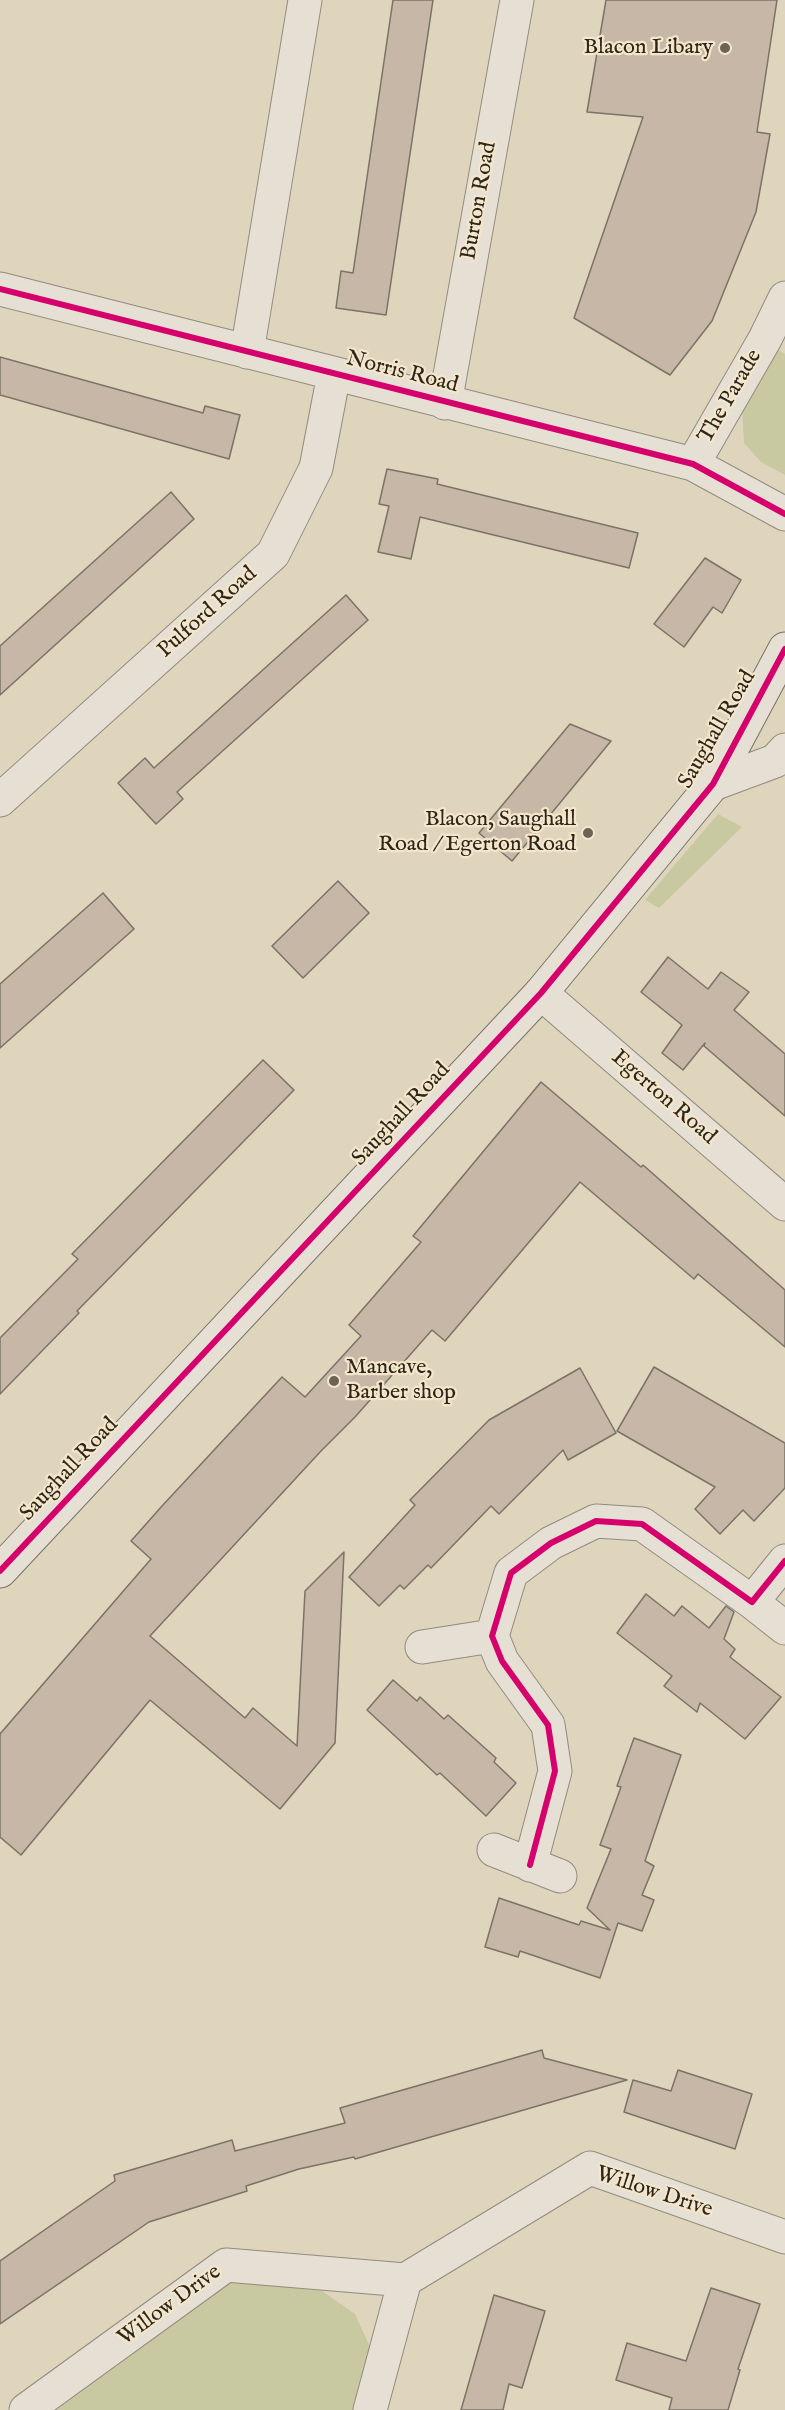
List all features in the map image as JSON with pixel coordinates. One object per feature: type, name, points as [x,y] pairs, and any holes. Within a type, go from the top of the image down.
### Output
[{"type":"street","points":[[247,352],[305,0]]},
{"type":"street","name":"Burton Road","points":[[445,403],[517,0]]},
{"type":"street","name":"Norris Road","points":[[0,289],[693,464],[785,514]]},
{"type":"street","name":"The Parade","points":[[693,464],[765,339],[785,298]]},
{"type":"street","name":"Pulford Road","points":[[0,800],[273,554],[316,468],[334,374]]},
{"type":"street","name":"Saughall Road","points":[[0,1571],[541,993],[713,784],[785,649]]},
{"type":"street","points":[[713,784],[775,761],[785,750]]},
{"type":"street","name":"Egerton Road","points":[[541,993],[785,1204]]},
{"type":"street","points":[[494,1850],[545,1870],[555,1771],[548,1725],[502,1660],[492,1636],[511,1573],[551,1544],[596,1521],[642,1524],[785,1628]]},
{"type":"street","points":[[752,1602],[785,1561]]},
{"type":"street","points":[[422,1647],[492,1636]]},
{"type":"street","name":"Willow Drive","points":[[26,2410],[226,2265],[405,2280],[590,2168],[785,2237]]},
{"type":"street","points":[[370,2410],[405,2280]]},
{"type":"green space","points":[[778,350],[785,354],[785,475],[761,462],[744,443],[742,407]]},
{"type":"green space","points":[[718,814],[742,827],[659,908],[645,900]]},
{"type":"green space","points":[[243,2282],[322,2291],[355,2314],[370,2347],[353,2410],[46,2410],[221,2285]]},
{"type":"building","points":[[393,0],[433,0],[386,315],[336,308],[341,271],[353,273]]},
{"type":"building","points":[[606,0],[777,0],[757,132],[770,134],[756,212],[712,321],[670,375],[574,318],[643,117],[587,112]]},
{"type":"building","points":[[0,357],[203,413],[205,406],[240,415],[229,459],[0,395]]},
{"type":"building","points":[[387,469],[438,479],[437,484],[638,533],[629,568],[420,517],[411,559],[378,552],[389,506],[379,504]]},
{"type":"building","points":[[171,492],[194,519],[0,695],[0,646]]},
{"type":"building","points":[[705,558],[741,580],[722,613],[713,607],[684,647],[654,624]]},
{"type":"building","points":[[346,595],[368,620],[177,792],[183,799],[156,824],[118,783],[145,758],[154,768]]},
{"type":"building","points":[[570,724],[611,741],[512,861],[479,833]]},
{"type":"building","points":[[338,881],[369,913],[303,978],[272,946]]},
{"type":"building","points":[[103,893],[134,929],[0,1048],[0,984]]},
{"type":"building","points":[[668,957],[708,989],[721,972],[749,992],[734,1010],[785,1054],[785,1116],[704,1046],[705,1043],[683,1070],[662,1053],[682,1025],[641,992]]},
{"type":"building","points":[[263,1060],[294,1090],[77,1311],[79,1313],[0,1394],[0,1338],[78,1259],[72,1254]]},
{"type":"building","points":[[541,1082],[641,1167],[643,1165],[785,1290],[785,1347],[698,1274],[694,1279],[580,1182],[445,1341],[432,1330],[355,1417],[150,1636],[245,1718],[253,1708],[297,1746],[305,1591],[344,1552],[335,1743],[280,1809],[150,1700],[21,1855],[0,1837],[0,1734],[151,1559],[131,1541],[162,1506],[282,1377],[305,1397],[361,1336],[349,1325],[421,1242],[413,1236]]},
{"type":"building","points":[[654,1367],[785,1443],[785,1488],[754,1521],[743,1510],[720,1534],[695,1509],[715,1487],[617,1431]]},
{"type":"building","points":[[580,1368],[616,1433],[568,1460],[563,1450],[499,1514],[491,1506],[431,1568],[428,1565],[404,1589],[400,1585],[379,1606],[349,1577],[415,1505],[410,1500],[489,1420]]},
{"type":"building","points":[[646,1594],[674,1616],[682,1606],[709,1628],[726,1606],[734,1612],[724,1639],[735,1649],[730,1657],[781,1697],[745,1739],[700,1703],[697,1712],[664,1686],[672,1676],[617,1633]]},
{"type":"building","points":[[393,1680],[417,1701],[420,1697],[444,1719],[448,1715],[496,1758],[494,1762],[516,1783],[486,1816],[440,1773],[437,1775],[367,1710]]},
{"type":"building","points":[[634,1738],[681,1755],[645,1861],[654,1866],[642,1895],[654,1900],[642,1931],[618,1923],[600,1978],[520,1951],[518,1957],[485,1947],[499,1898],[579,1925],[581,1921],[610,1930],[587,1908],[611,1849],[600,1845],[621,1787],[617,1786]]},
{"type":"building","points":[[542,2050],[544,2058],[627,2080],[355,2159],[354,2157],[299,2169],[246,2186],[247,2191],[149,2222],[0,2324],[0,2261],[115,2181],[114,2175],[232,2140],[235,2151],[345,2123],[340,2108]]},
{"type":"building","points":[[678,2070],[752,2094],[735,2149],[624,2112],[633,2080],[671,2091]]},
{"type":"building","points":[[711,2288],[760,2304],[738,2369],[740,2370],[728,2410],[669,2410],[672,2398],[616,2380],[627,2343],[686,2361]]},
{"type":"building","points":[[494,2295],[545,2311],[522,2388],[509,2384],[503,2410],[461,2410]]},
{"type":"cycle path","points":[[0,289],[693,464],[785,514]]},
{"type":"cycle path","points":[[0,1571],[541,993],[713,784],[785,649]]},
{"type":"cycle path","points":[[530,1865],[555,1771],[548,1725],[502,1661],[492,1636],[511,1573],[551,1543],[596,1521],[642,1524],[752,1602],[785,1561]]},
{"type":"place","name":"Blacon Libary","points":[[725,48]]},
{"type":"place","name":"Blacon, Saughall Road / Egerton Road","points":[[588,833]]},
{"type":"place","name":"Mancave, Barber shop","points":[[334,1381]]}]
